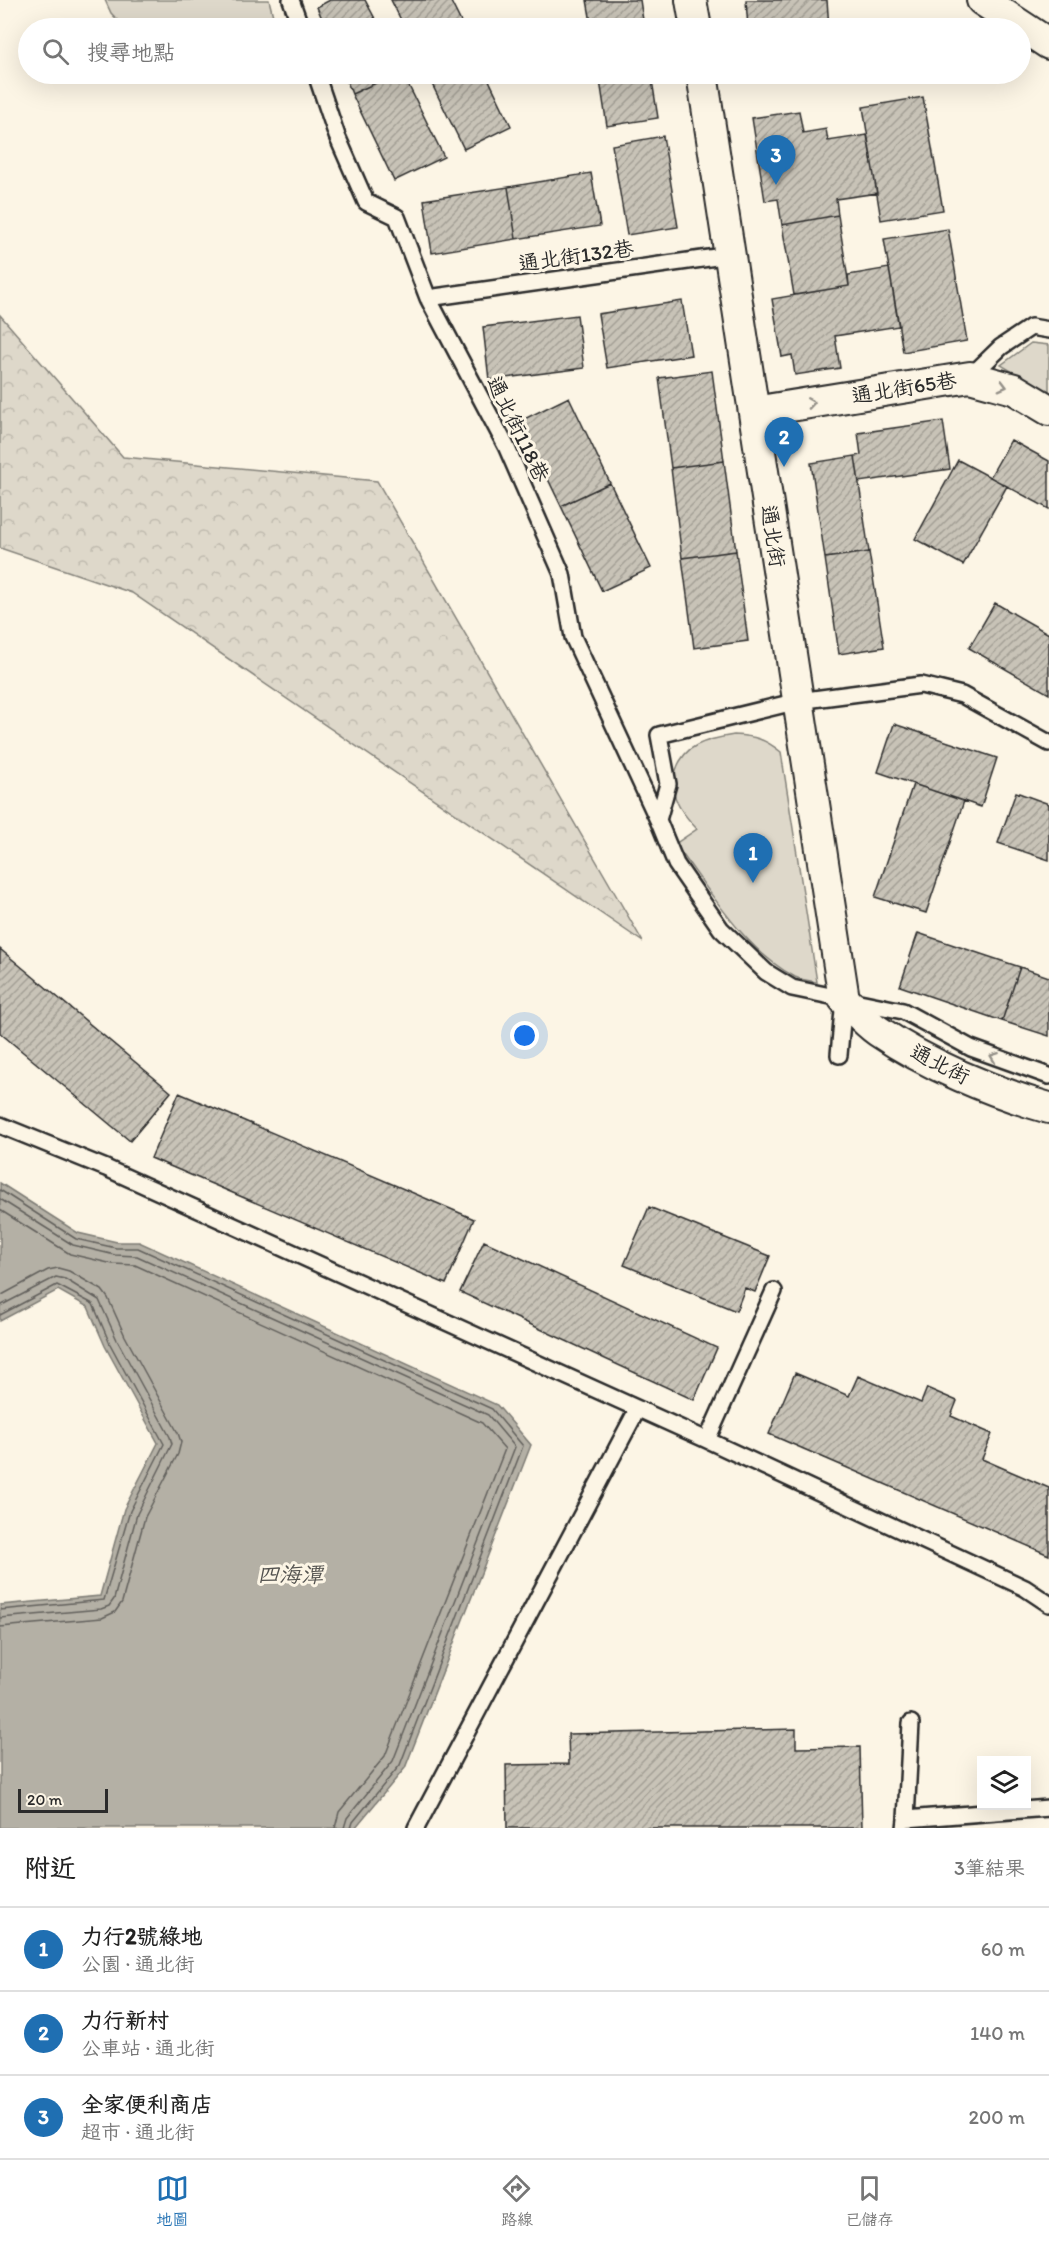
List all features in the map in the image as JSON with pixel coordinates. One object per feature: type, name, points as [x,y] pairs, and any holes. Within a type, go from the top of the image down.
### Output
[{"type":"street","points":[[691,0],[694,18]]},
{"type":"street","points":[[989,1],[1013,18]]},
{"type":"street","points":[[1031,31],[1049,44]]},
{"type":"street","name":"通北街","points":[[704,84],[844,999],[876,1030],[921,1056],[977,1083],[1049,1108]]},
{"type":"street","name":"通北街65巷","points":[[754,412],[970,377],[1014,389],[1049,410]]},
{"type":"lane","points":[[291,0],[297,18]]},
{"type":"lane","name":"通北街118巷","points":[[319,84],[337,136],[366,202],[397,218],[428,298],[506,446],[562,574],[573,637],[676,864],[720,929],[766,972],[792,988],[844,999]]},
{"type":"lane","name":"通北街132巷","points":[[428,298],[730,255]]},
{"type":"lane","points":[[970,377],[1001,347],[1031,327],[1049,330]]},
{"type":"lane","points":[[658,820],[668,784],[659,735],[798,701],[921,685],[962,695],[1049,743]]},
{"type":"lane","points":[[840,1055],[844,999]]},
{"type":"lane","name":"通北街","points":[[844,999],[903,1011],[971,1048],[1049,1076]]},
{"type":"lane","points":[[0,1125],[106,1168],[707,1440],[1025,1588],[1049,1604]]},
{"type":"lane","points":[[707,1440],[774,1291]]},
{"type":"lane","points":[[416,1828],[637,1410]]},
{"type":"lane","points":[[911,1723],[906,1824],[1049,1808]]},
{"type":"green space","points":[[105,0],[269,0],[274,18],[116,18]]},
{"type":"green space","points":[[0,315],[123,457],[377,481],[643,942],[132,593],[0,548]]},
{"type":"green space","points":[[1031,343],[1049,345],[1049,393],[1001,365]]},
{"type":"green space","points":[[734,735],[759,739],[781,752],[817,982],[795,977],[759,951],[728,917],[675,844],[697,829],[681,809],[674,794],[674,778],[680,762],[684,755],[697,745]]},
{"type":"water","name":"四海潭","points":[[0,1183],[78,1233],[117,1242],[139,1242],[497,1405],[531,1445],[405,1768],[355,1828],[0,1828],[0,1605],[100,1596],[124,1509],[158,1443],[105,1346],[88,1307],[58,1290],[0,1321]]},
{"type":"building","points":[[330,0],[365,0],[375,18],[322,18],[317,7]]},
{"type":"building","points":[[391,0],[450,0],[459,18],[400,18]]},
{"type":"building","points":[[587,0],[640,0],[643,18],[590,18]]},
{"type":"building","points":[[746,0],[827,0],[828,18],[747,18]]},
{"type":"building","points":[[348,84],[374,84],[352,94]]},
{"type":"building","points":[[374,84],[408,84],[444,157],[394,181],[352,94]]},
{"type":"building","points":[[432,84],[491,84],[511,126],[464,149]]},
{"type":"building","points":[[601,84],[653,84],[658,118],[607,126]]},
{"type":"building","points":[[923,97],[943,210],[881,220],[863,107]]},
{"type":"building","points":[[799,111],[803,133],[826,129],[828,141],[867,135],[877,193],[836,199],[838,215],[782,225],[778,199],[765,201],[752,118]]},
{"type":"building","points":[[663,136],[678,227],[627,235],[612,145]]},
{"type":"building","points":[[591,173],[600,226],[516,239],[508,187]]},
{"type":"building","points":[[508,187],[516,239],[432,253],[424,200]]},
{"type":"building","points":[[838,215],[849,286],[794,295],[782,225]]},
{"type":"building","points":[[948,229],[967,341],[903,352],[884,239]]},
{"type":"building","points":[[889,268],[899,326],[835,336],[840,368],[795,375],[792,355],[782,357],[772,299],[849,286],[848,275]]},
{"type":"building","points":[[682,301],[691,355],[607,368],[598,314]]},
{"type":"building","points":[[577,315],[584,368],[489,380],[483,327]]},
{"type":"building","points":[[712,371],[724,461],[671,468],[659,378]]},
{"type":"building","points":[[569,397],[610,483],[561,506],[520,421]]},
{"type":"building","points":[[943,421],[950,469],[859,482],[855,456],[861,455],[858,433]]},
{"type":"building","points":[[1011,440],[1049,461],[1049,509],[990,477]]},
{"type":"building","points":[[855,456],[869,552],[825,558],[811,463]]},
{"type":"building","points":[[958,460],[1007,486],[963,565],[915,539]]},
{"type":"building","points":[[724,461],[736,551],[682,558],[671,468]]},
{"type":"building","points":[[610,483],[651,568],[602,591],[561,506]]},
{"type":"building","points":[[736,551],[748,641],[694,648],[682,558]]},
{"type":"building","points":[[869,552],[884,647],[839,654],[825,558]]},
{"type":"building","points":[[995,603],[1049,634],[1049,694],[969,648]]},
{"type":"building","points":[[894,724],[997,758],[981,807],[878,772]]},
{"type":"building","points":[[913,784],[964,801],[926,913],[875,897]]},
{"type":"building","points":[[1016,792],[1049,804],[1049,860],[998,843]]},
{"type":"building","points":[[918,933],[1020,967],[1002,1021],[900,986]]},
{"type":"building","points":[[0,949],[171,1092],[130,1141],[0,1033]]},
{"type":"building","points":[[1020,967],[1049,977],[1049,1036],[1002,1021]]},
{"type":"building","points":[[179,1093],[474,1219],[446,1284],[151,1158]]},
{"type":"building","points":[[649,1207],[770,1256],[755,1292],[745,1288],[736,1311],[624,1265]]},
{"type":"building","points":[[484,1241],[717,1348],[694,1400],[460,1292]]},
{"type":"building","points":[[795,1373],[849,1396],[858,1376],[921,1403],[927,1388],[957,1401],[951,1416],[992,1434],[982,1459],[1049,1488],[1049,1555],[769,1434]]},
{"type":"building","points":[[796,1729],[796,1748],[860,1747],[862,1828],[507,1828],[506,1765],[569,1764],[568,1734]]},
{"type":"place","name":"全家便利商店","points":[[776,185]]},
{"type":"place","name":"力行新村","points":[[784,467]]},
{"type":"place","name":"力行2號綠地","points":[[753,883]]}]
